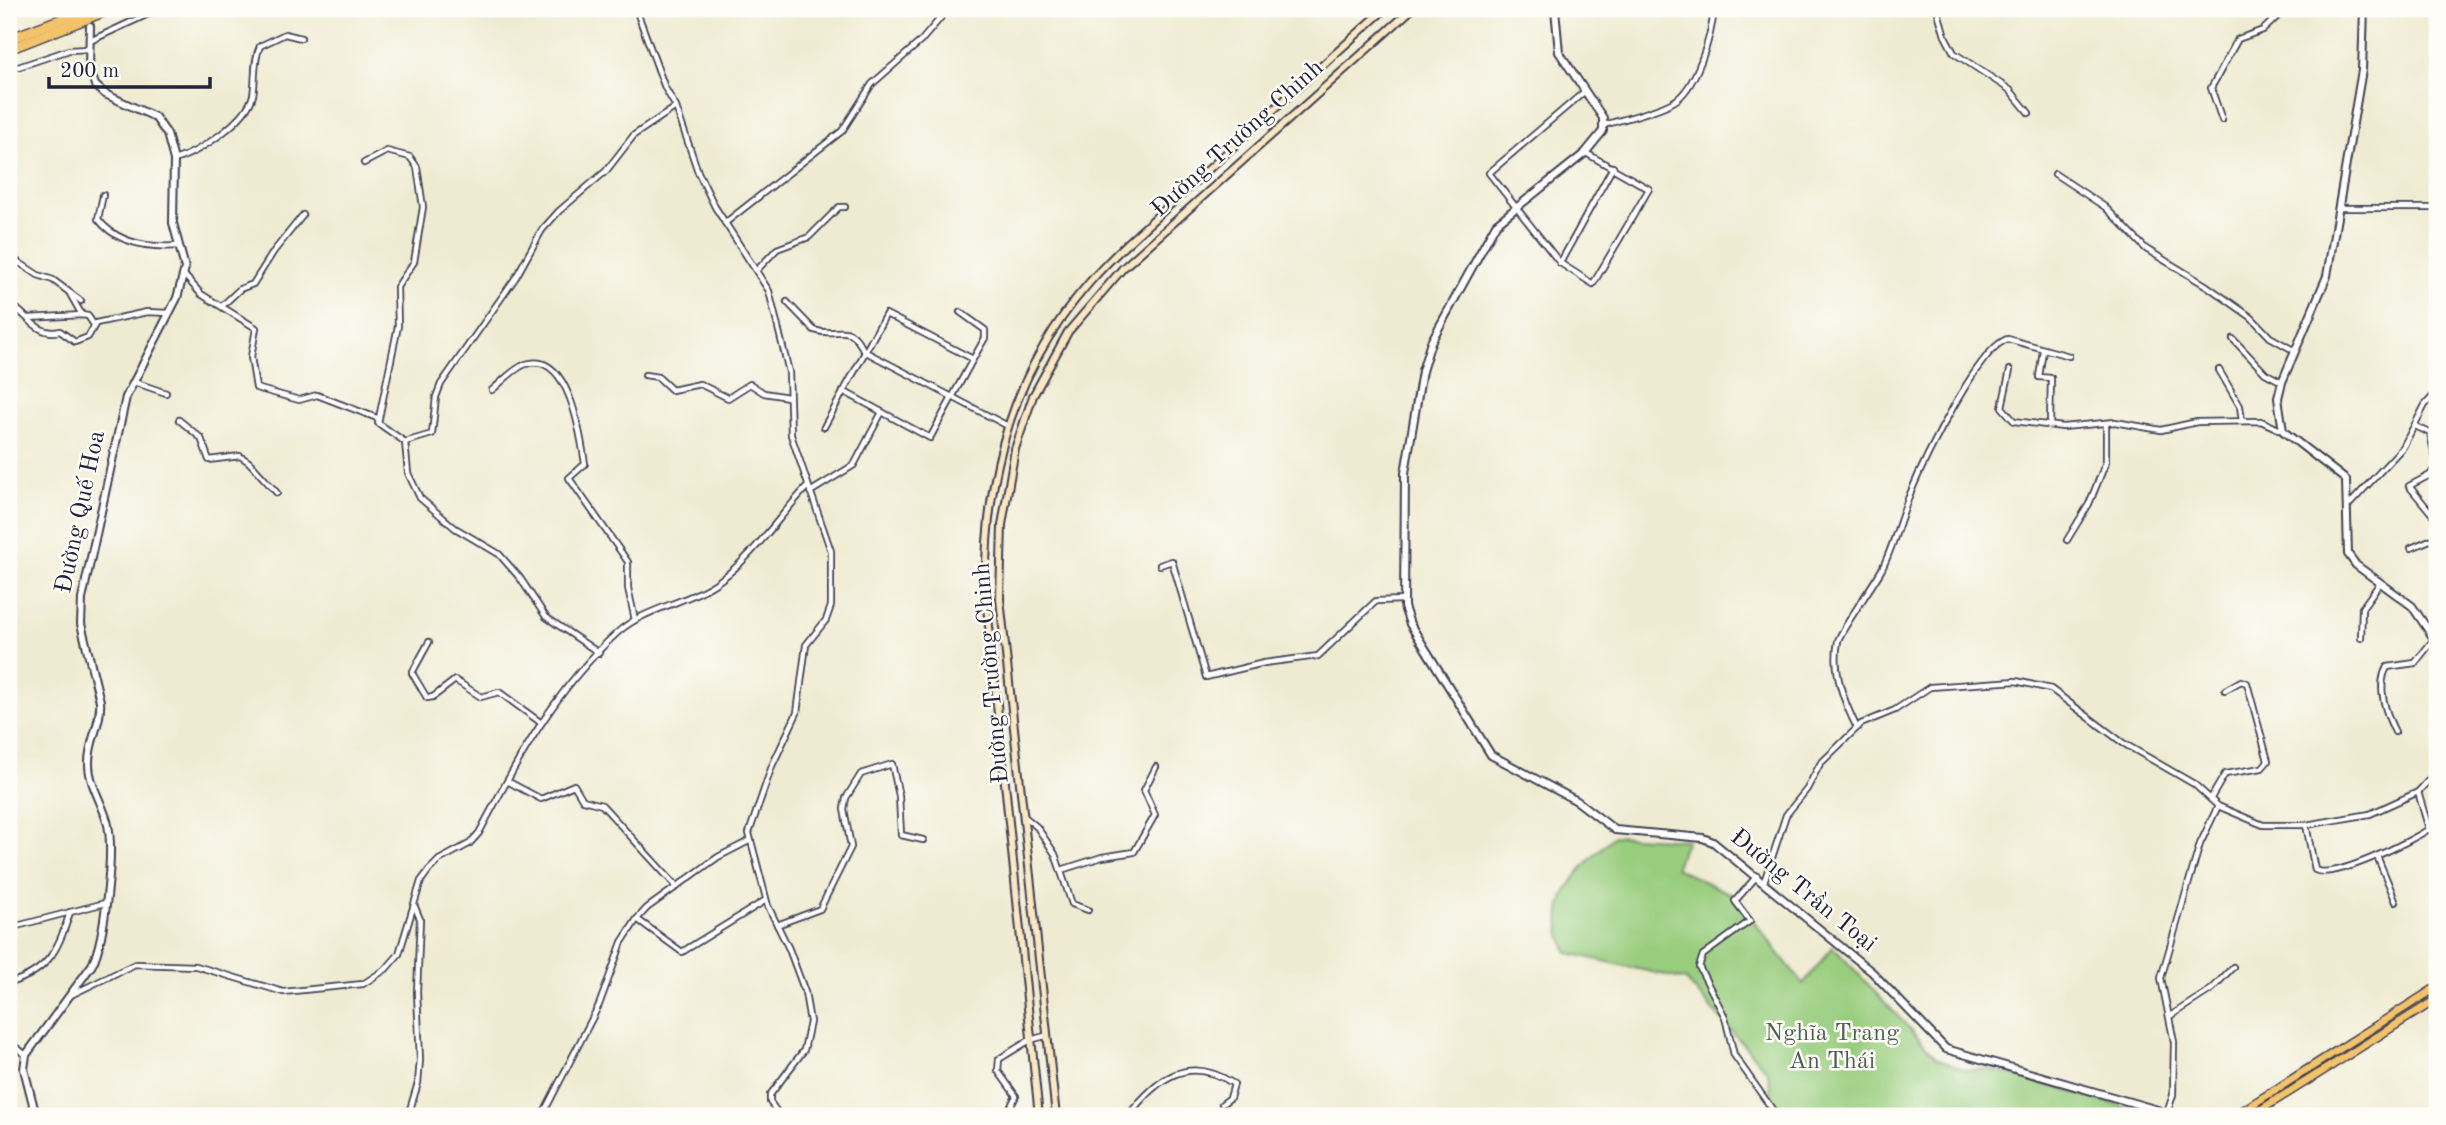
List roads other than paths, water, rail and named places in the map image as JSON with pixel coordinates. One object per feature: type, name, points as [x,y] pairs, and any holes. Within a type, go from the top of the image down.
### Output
[{"type":"highway","points":[[9,39],[88,9]]},
{"type":"highway","points":[[9,49],[111,9]]},
{"type":"main road","name":"Đường Trường Chinh","points":[[1039,1116],[1012,829],[986,597],[985,552],[993,484],[1006,425],[1044,342],[1104,266],[1385,9]]},
{"type":"main road","name":"Đường Trường Chinh","points":[[1056,1116],[1045,1036],[1000,599],[1000,551],[1008,486],[1021,430],[1047,366],[1068,332],[1115,276],[1412,9]]},
{"type":"main road","points":[[1104,266],[1115,276]]},
{"type":"main road","points":[[993,484],[1008,486]]},
{"type":"main road","points":[[2234,1116],[2437,987]]},
{"type":"main road","points":[[2251,1116],[2437,999]]},
{"type":"street","points":[[9,70],[90,45],[159,9]]},
{"type":"street","points":[[636,9],[665,88],[676,107],[698,172],[724,223],[769,291],[789,372],[791,435],[831,551],[831,606],[825,620],[806,645],[797,713],[750,825],[749,841],[766,900],[804,992],[810,1021],[804,1050],[770,1095],[771,1102],[780,1116]]},
{"type":"street","points":[[724,223],[842,131],[872,84],[921,41],[948,9]]},
{"type":"street","points":[[1555,9],[1559,52],[1604,125],[1669,104],[1681,96],[1701,61],[1714,9]]},
{"type":"street","points":[[1937,9],[1945,36],[1954,53],[2010,90],[2029,113]]},
{"type":"street","points":[[2222,120],[2211,88],[2238,39],[2263,30],[2279,15],[2297,9]]},
{"type":"street","points":[[2283,431],[2278,398],[2282,382],[2327,276],[2362,70],[2364,9]]},
{"type":"street","points":[[90,26],[89,67],[95,85],[105,94],[159,120],[167,134],[174,160],[172,210],[185,276],[201,294],[256,328],[251,356],[256,388],[299,400],[317,395],[377,418]]},
{"type":"street","points":[[174,160],[196,153],[246,108],[253,94],[260,46],[285,34],[301,38]]},
{"type":"street","points":[[1584,92],[1490,171],[1489,176],[1560,263],[1590,283],[1598,281],[1649,189],[1585,153]]},
{"type":"street","points":[[405,442],[432,433],[436,397],[441,384],[516,277],[539,234],[559,211],[606,171],[634,135],[676,107]]},
{"type":"street","name":"Đường Trần Toại","points":[[1604,125],[1599,139],[1585,153],[1514,208],[1483,243],[1425,357],[1405,473],[1404,600],[1410,624],[1491,755],[1577,801],[1615,830],[1703,838],[1722,847],[1872,972],[1946,1049],[2161,1111],[2166,1116]]},
{"type":"street","points":[[364,163],[387,151],[410,156],[417,167],[423,206],[414,262],[397,287],[398,326],[378,423],[405,442],[408,473],[420,498],[455,528],[499,554],[520,578],[546,617],[599,653]]},
{"type":"street","points":[[1560,263],[1614,167]]},
{"type":"street","points":[[2055,174],[2105,207],[2146,249],[2207,286],[2251,317],[2270,337],[2295,351]]},
{"type":"street","points":[[103,195],[98,219],[116,236],[157,247],[179,246]]},
{"type":"street","points":[[757,270],[777,249],[809,237],[839,207],[845,207]]},
{"type":"street","points":[[2338,208],[2437,208]]},
{"type":"street","points":[[222,306],[240,289],[253,284],[274,250],[303,215]]},
{"type":"street","points":[[9,256],[68,290],[81,301]]},
{"type":"street","name":"Đường Quế Hoa","points":[[26,1055],[96,957],[105,903],[109,828],[89,765],[101,713],[80,613],[121,418],[133,382],[185,276]]},
{"type":"street","points":[[68,290],[82,315]]},
{"type":"street","points":[[787,302],[814,330],[847,331],[858,337],[864,351],[1006,425]]},
{"type":"street","points":[[9,303],[42,331],[49,334],[60,331],[75,342],[88,337],[94,325],[147,312],[169,313]]},
{"type":"street","points":[[844,391],[930,438],[985,338],[985,330],[960,312]]},
{"type":"street","points":[[824,427],[886,314],[973,359]]},
{"type":"street","points":[[27,318],[82,315],[88,316],[94,325]]},
{"type":"street","points":[[1857,728],[1840,692],[1839,637],[1884,566],[1914,484],[1964,386],[1985,354],[1993,346],[2008,339],[2069,356]]},
{"type":"street","points":[[2233,339],[2265,373],[2282,382]]},
{"type":"street","points":[[2043,350],[2039,377],[2051,378],[2050,425]]},
{"type":"street","points":[[492,390],[523,365],[540,362],[549,366],[565,388],[580,425],[585,464],[569,478],[628,562],[628,588],[635,620]]},
{"type":"street","points":[[2010,370],[2002,407],[2014,421],[2050,425],[2123,422],[2161,430],[2191,423],[2265,422],[2283,431],[2343,477],[2348,485],[2345,508],[2348,554],[2356,565],[2412,606],[2436,641],[2415,663],[2386,667],[2382,676],[2387,715],[2395,732]]},
{"type":"street","points":[[2219,370],[2240,406],[2242,421]]},
{"type":"street","points":[[645,375],[658,377],[672,390],[700,384],[728,398],[750,384],[764,393],[788,397]]},
{"type":"street","points":[[133,382],[166,393]]},
{"type":"street","points":[[2345,508],[2403,447],[2436,395]]},
{"type":"street","points":[[67,997],[135,964],[196,966],[283,992],[351,987],[375,978],[393,962],[403,946],[425,875],[439,860],[474,839],[540,722],[599,653],[635,620],[698,593],[735,569],[809,489],[854,465],[882,412]]},
{"type":"street","points":[[179,420],[201,438],[209,460],[240,456],[250,462],[277,493]]},
{"type":"street","points":[[2067,540],[2107,460],[2106,423]]},
{"type":"street","points":[[2415,426],[2430,433],[2437,466],[2430,475],[2409,486],[2437,520]]},
{"type":"street","points":[[2411,548],[2437,537]]},
{"type":"street","points":[[1160,565],[1172,561],[1206,677],[1264,663],[1318,656],[1376,601],[1404,600]]},
{"type":"street","points":[[2361,638],[2362,608],[2380,583]]},
{"type":"street","points":[[429,642],[412,673],[427,698],[433,697],[455,680],[482,697],[499,692],[540,722]]},
{"type":"street","points":[[1763,882],[1786,815],[1807,789],[1820,764],[1857,728],[1895,710],[1930,687],[1986,681],[2040,685],[2051,689],[2123,743],[2160,761],[2218,806],[2263,825],[2306,825],[2370,814],[2418,792],[2437,771]]},
{"type":"street","points":[[2211,798],[2225,774],[2262,768],[2268,761],[2247,683],[2241,681],[2225,690]]},
{"type":"street","points":[[777,925],[816,913],[828,897],[851,846],[844,809],[846,798],[861,774],[892,764],[899,796],[901,835],[923,840]]},
{"type":"street","points":[[1062,870],[1102,857],[1134,852],[1155,815],[1144,790],[1156,767]]},
{"type":"street","points":[[507,781],[541,799],[574,785],[583,800],[602,805],[677,887]]},
{"type":"street","points":[[2418,792],[2429,829],[2437,834]]},
{"type":"street","points":[[2166,1116],[2172,1103],[2175,1067],[2170,1016],[2163,999],[2161,978],[2200,844],[2218,806]]},
{"type":"street","points":[[1024,817],[1035,825],[1047,841],[1062,870],[1070,902],[1088,910]]},
{"type":"street","points":[[2306,825],[2315,868],[2319,872],[2377,856],[2429,829]]},
{"type":"street","points":[[542,1116],[599,1005],[622,942],[637,919],[718,857],[749,841]]},
{"type":"street","points":[[2377,856],[2396,902]]},
{"type":"street","points":[[1757,876],[1735,901],[1750,921],[1703,955],[1699,967],[1724,1017],[1734,1055],[1777,1116]]},
{"type":"street","points":[[637,919],[682,953],[766,900]]},
{"type":"street","points":[[9,928],[105,903]]},
{"type":"street","points":[[408,1116],[419,1069],[417,992],[420,919],[415,907]]},
{"type":"street","points":[[9,983],[33,975],[52,954],[59,945],[70,912]]},
{"type":"street","points":[[2170,1016],[2206,994],[2233,967]]},
{"type":"street","points":[[1006,1116],[1016,1096],[998,1071],[998,1063],[1002,1056],[1030,1040],[1045,1036]]},
{"type":"street","points":[[9,1042],[26,1055],[24,1069],[36,1116]]},
{"type":"street","points":[[1128,1116],[1141,1100],[1170,1075],[1179,1071],[1213,1073],[1234,1084],[1230,1098],[1223,1104]]},
{"type":"street","points":[[983,1116],[990,1116]]},
{"type":"park label","name":"Nghĩa Trang An Thái","points":[[1832,1048]]}]
